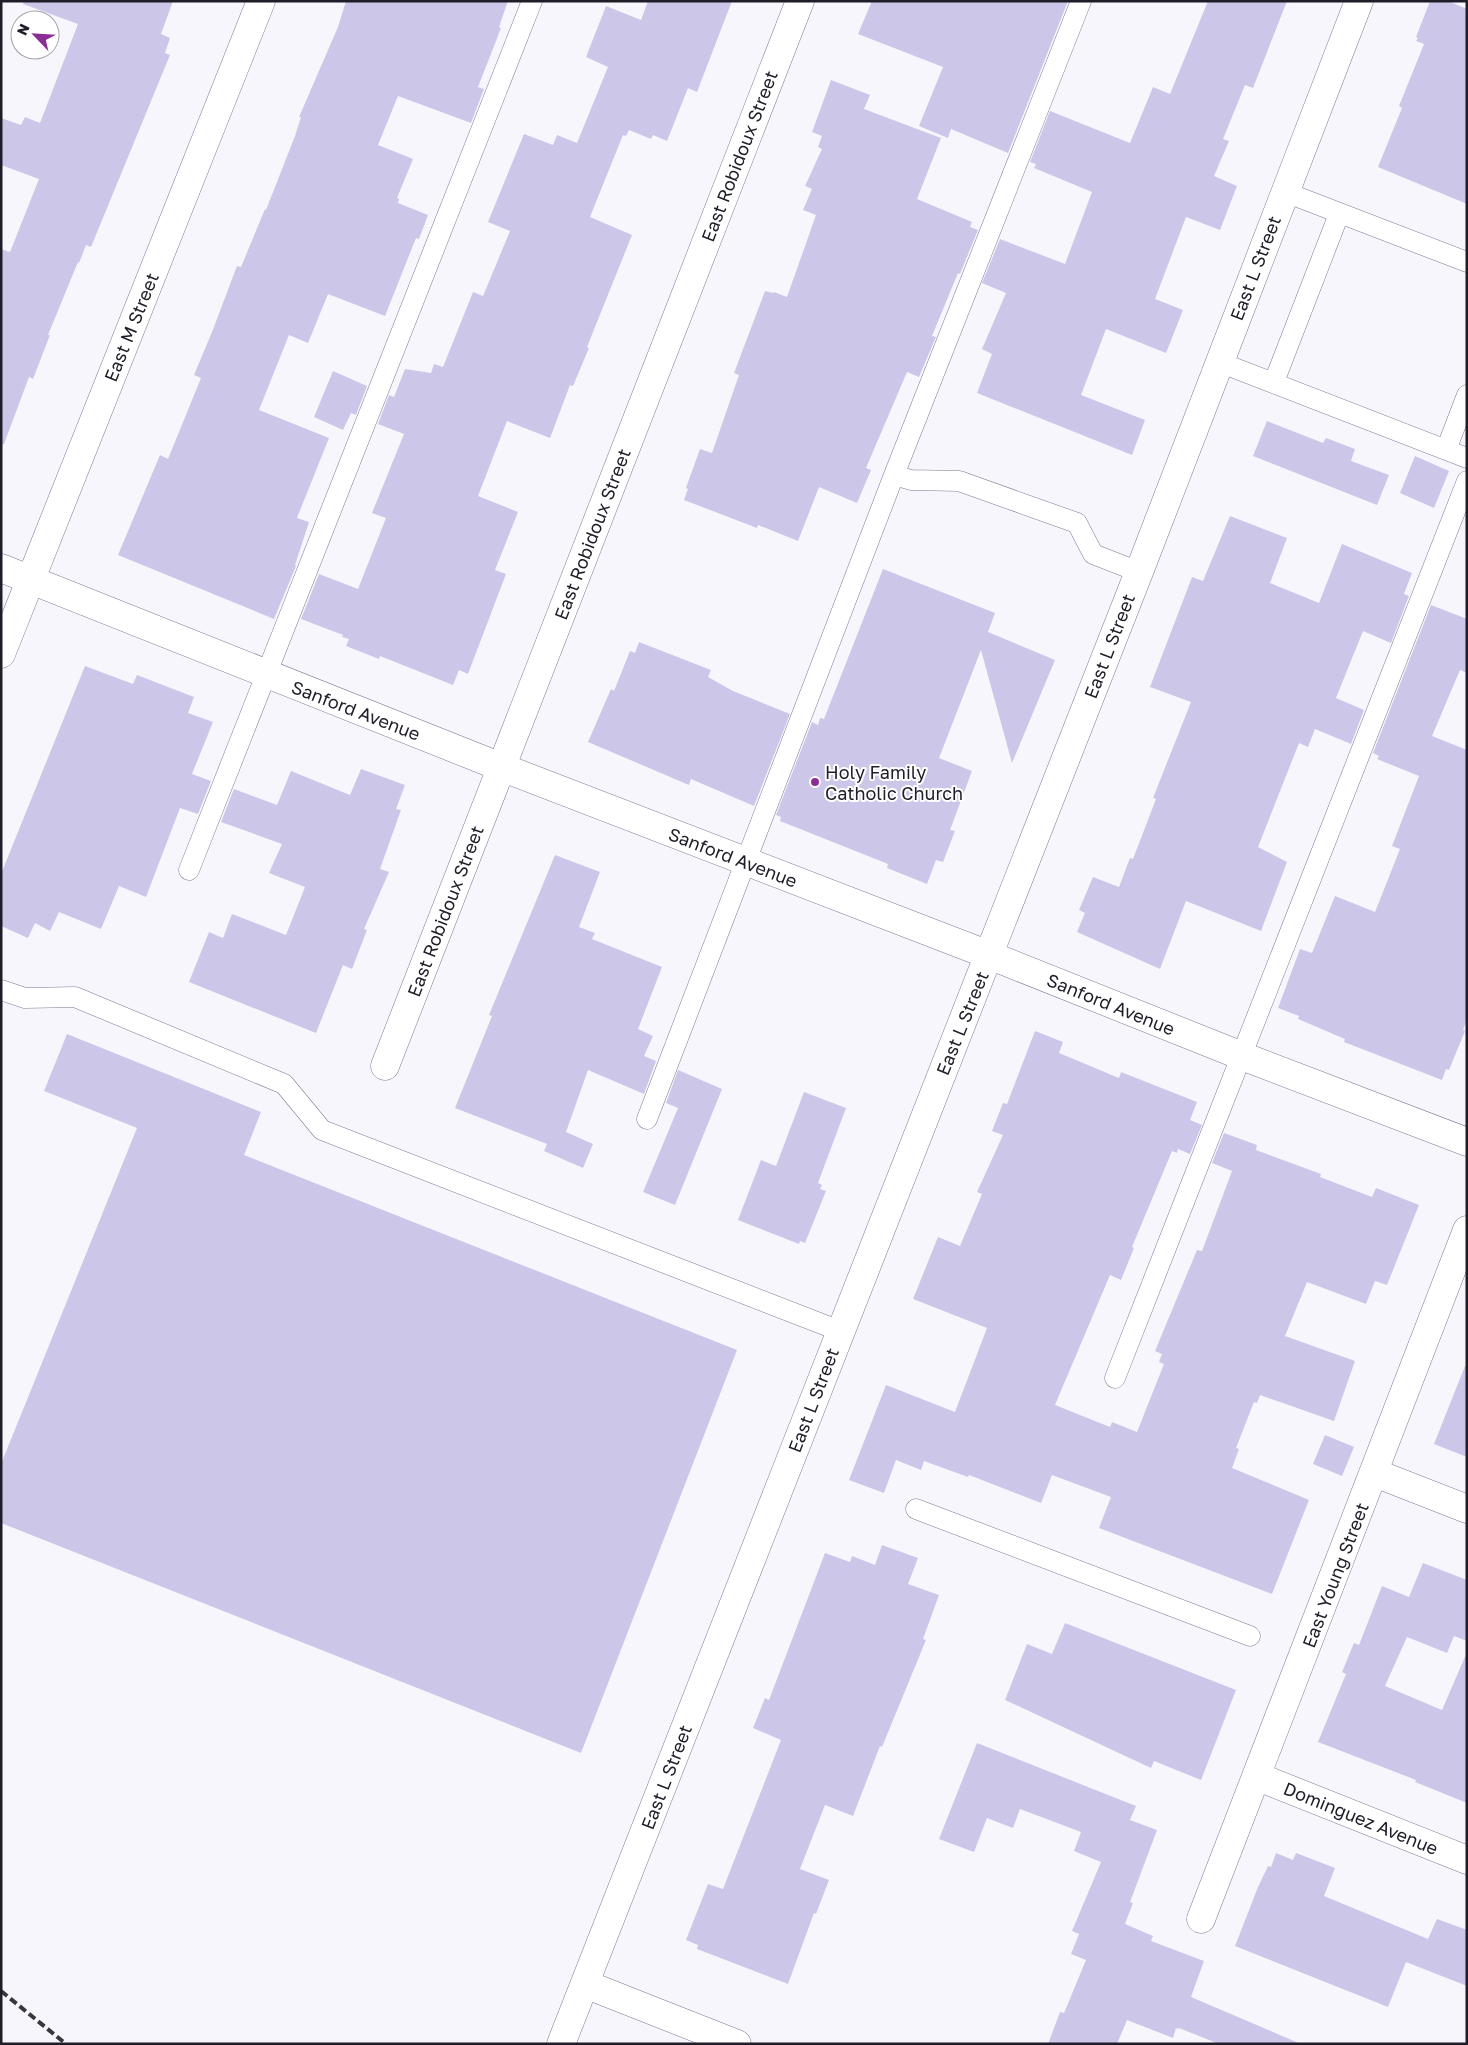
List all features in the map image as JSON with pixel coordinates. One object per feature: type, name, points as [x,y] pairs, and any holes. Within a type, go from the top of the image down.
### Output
[{"type":"street","name":"East M Street","points":[[1,654],[261,1]]},
{"type":"street","name":"East Robidoux Street","points":[[385,1066],[800,1]]},
{"type":"street","name":"East L Street","points":[[561,2044],[1139,572],[1358,1]]},
{"type":"street","name":"Sanford Avenue","points":[[1,568],[501,767],[1467,1142]]},
{"type":"street","name":"East Young Street","points":[[1201,1919],[1375,1473],[1467,1230]]},
{"type":"street","points":[[1375,1473],[1467,1509]]},
{"type":"street","name":"Dominguez Avenue","points":[[1256,1776],[1467,1860]]},
{"type":"street","points":[[584,1984],[737,2044]]},
{"type":"lane","points":[[189,870],[532,1]]},
{"type":"lane","points":[[647,1119],[894,475],[1081,1]]},
{"type":"lane","points":[[1285,192],[1467,262]]},
{"type":"lane","points":[[1274,382],[1340,214]]},
{"type":"lane","points":[[1219,362],[1467,458]]},
{"type":"lane","points":[[1446,450],[1467,395]]},
{"type":"lane","points":[[894,475],[911,480],[960,481],[1077,523],[1093,554],[1139,572]]},
{"type":"lane","points":[[1115,1378],[1467,481]]},
{"type":"lane","points":[[1,990],[25,998],[75,997],[284,1084],[322,1130],[840,1331]]},
{"type":"lane","points":[[916,1509],[1250,1636]]},
{"type":"building","points":[[24,1],[173,1],[161,34],[170,38],[165,53],[170,55],[91,247],[86,245],[78,262],[48,335],[50,335],[33,379],[29,377],[4,444],[1,444],[1,249],[10,252],[39,179],[1,165],[1,118],[21,125],[25,117],[40,123],[78,24],[60,17],[60,10],[40,10],[23,4]]},
{"type":"building","points":[[346,1],[508,1],[499,27],[501,28],[478,87],[484,89],[471,123],[398,96],[378,145],[413,159],[397,198],[399,199],[398,203],[428,215],[419,239],[416,238],[385,316],[328,294],[308,343],[289,335],[259,410],[329,438],[297,518],[309,522],[296,566],[274,619],[118,555],[160,455],[168,459],[201,378],[194,375],[237,266],[241,267],[266,210],[295,136],[301,117],[299,117],[338,27]]},
{"type":"building","points":[[648,1],[732,1],[697,92],[688,88],[667,141],[653,135],[651,139],[629,130],[626,136],[623,135],[590,217],[632,235],[587,347],[589,348],[573,386],[570,385],[550,438],[507,421],[478,496],[518,512],[495,570],[506,574],[468,674],[459,670],[453,685],[380,656],[379,659],[346,646],[349,639],[342,637],[343,635],[301,619],[319,574],[358,589],[386,518],[372,513],[404,434],[378,424],[389,395],[394,397],[405,369],[431,373],[434,364],[443,367],[473,292],[483,296],[510,231],[488,222],[524,134],[553,145],[557,135],[577,143],[608,67],[586,57],[606,6],[641,20]]},
{"type":"building","points":[[872,1],[1068,1],[1008,153],[951,129],[948,138],[919,126],[943,67],[858,34]]},
{"type":"building","points":[[1208,1],[1287,1],[1253,88],[1245,85],[1223,139],[1229,141],[1214,176],[1237,186],[1220,230],[1186,217],[1155,299],[1183,310],[1166,353],[1106,329],[1081,395],[1145,420],[1132,455],[977,393],[992,354],[982,349],[1006,293],[982,283],[1000,239],[1065,264],[1092,192],[1034,168],[1036,164],[1030,162],[1050,111],[1130,143],[1153,87],[1170,94]]},
{"type":"building","points":[[1430,1],[1448,1],[1467,9],[1467,204],[1378,167],[1402,108],[1399,106],[1424,44],[1416,41],[1418,38],[1416,37]]},
{"type":"building","points":[[831,80],[870,95],[864,109],[941,138],[917,199],[972,222],[970,227],[978,230],[932,336],[936,337],[919,377],[907,372],[866,468],[871,470],[857,503],[819,487],[798,541],[758,525],[757,528],[684,500],[688,489],[686,488],[700,449],[712,453],[739,375],[734,373],[765,291],[787,297],[816,215],[803,210],[812,189],[805,186],[822,149],[818,147],[822,136],[812,132]]},
{"type":"building","points":[[333,371],[367,386],[356,415],[351,413],[343,430],[314,417]]},
{"type":"building","points":[[1267,421],[1323,443],[1326,438],[1355,449],[1351,461],[1389,475],[1377,505],[1253,456]]},
{"type":"building","points":[[1415,456],[1449,471],[1434,508],[1400,493]]},
{"type":"building","points":[[1230,516],[1287,538],[1270,583],[1319,603],[1342,544],[1412,573],[1404,594],[1409,596],[1391,643],[1363,631],[1336,698],[1364,710],[1351,744],[1315,729],[1308,747],[1299,743],[1258,847],[1287,862],[1261,931],[1186,901],[1160,969],[1077,932],[1085,913],[1079,910],[1093,877],[1119,887],[1130,858],[1133,859],[1156,799],[1153,798],[1191,702],[1150,687],[1192,577],[1203,581]]},
{"type":"building","points":[[883,569],[995,613],[988,632],[1055,660],[1012,763],[981,650],[939,758],[972,771],[950,830],[955,831],[943,862],[936,860],[927,884],[887,868],[888,864],[780,821],[781,817],[776,815],[812,722],[818,725],[820,718],[824,719]]},
{"type":"building","points":[[1431,605],[1467,619],[1467,673],[1460,670],[1432,736],[1467,750],[1467,1019],[1463,1030],[1465,1031],[1449,1070],[1446,1069],[1442,1080],[1344,1042],[1345,1039],[1298,1019],[1299,1016],[1278,1008],[1300,949],[1312,953],[1335,896],[1375,912],[1400,849],[1392,846],[1419,776],[1377,759],[1379,756],[1373,753]]},
{"type":"building","points":[[639,642],[711,670],[708,677],[733,691],[790,714],[754,806],[691,779],[689,785],[588,742],[611,689],[614,691],[630,651],[635,653]]},
{"type":"building","points":[[85,666],[133,684],[137,675],[194,697],[188,713],[213,722],[192,774],[211,781],[198,814],[180,808],[146,897],[119,886],[101,929],[59,912],[50,931],[35,923],[28,938],[1,926],[1,874]]},
{"type":"building","points":[[361,769],[405,785],[396,809],[401,810],[380,869],[389,872],[364,929],[367,930],[352,969],[343,965],[316,1033],[189,982],[209,932],[223,938],[232,914],[286,935],[305,887],[269,873],[282,844],[221,822],[234,789],[277,805],[291,771],[350,795]]},
{"type":"building","points":[[555,855],[600,872],[579,927],[595,933],[592,939],[662,967],[638,1029],[653,1036],[644,1056],[656,1061],[644,1094],[588,1070],[566,1132],[593,1144],[583,1168],[544,1151],[547,1144],[455,1108],[492,1016],[489,1015]]},
{"type":"building","points":[[1035,1031],[1063,1042],[1059,1053],[1119,1078],[1121,1072],[1197,1102],[1190,1120],[1202,1125],[1190,1154],[1178,1149],[1177,1153],[1172,1151],[1132,1247],[1134,1248],[1121,1280],[1110,1275],[1055,1405],[1110,1427],[1112,1422],[1137,1432],[1164,1364],[1159,1362],[1162,1354],[1155,1351],[1197,1250],[1202,1251],[1232,1171],[1212,1163],[1224,1133],[1257,1145],[1256,1150],[1321,1174],[1320,1177],[1372,1197],[1376,1188],[1419,1205],[1387,1285],[1375,1281],[1366,1304],[1307,1282],[1285,1336],[1355,1361],[1334,1421],[1260,1395],[1257,1403],[1254,1402],[1236,1448],[1239,1449],[1232,1468],[1309,1500],[1272,1594],[1099,1528],[1111,1497],[1052,1475],[1041,1503],[969,1475],[968,1477],[924,1461],[921,1470],[896,1460],[884,1493],[849,1480],[886,1385],[955,1412],[987,1328],[913,1299],[938,1237],[960,1246],[982,1194],[977,1192],[1003,1135],[992,1131],[1003,1103],[1007,1104]]},
{"type":"building","points":[[67,1034],[261,1112],[244,1155],[737,1350],[581,1753],[1,1523],[1,1464],[137,1128],[44,1091]]},
{"type":"building","points":[[678,1070],[722,1089],[675,1205],[643,1192],[678,1108],[666,1103]]},
{"type":"building","points":[[804,1092],[846,1108],[818,1183],[822,1185],[820,1189],[826,1191],[805,1243],[800,1241],[799,1244],[738,1220],[761,1160],[776,1166]]},
{"type":"building","points":[[1465,1366],[1467,1366],[1467,1457],[1434,1444]]},
{"type":"building","points":[[1325,1435],[1354,1447],[1342,1476],[1313,1464]]},
{"type":"building","points":[[882,1545],[918,1558],[908,1584],[939,1595],[923,1639],[926,1640],[882,1747],[880,1746],[853,1816],[825,1805],[800,1869],[829,1880],[816,1914],[814,1913],[788,1984],[697,1949],[698,1945],[686,1940],[708,1884],[723,1889],[781,1740],[753,1728],[765,1698],[769,1700],[825,1553],[850,1562],[852,1556],[875,1565]]},
{"type":"building","points":[[1423,1563],[1467,1580],[1467,1641],[1454,1636],[1447,1653],[1407,1637],[1385,1686],[1442,1710],[1467,1652],[1467,1803],[1415,1782],[1416,1780],[1318,1742],[1346,1674],[1342,1672],[1354,1643],[1359,1645],[1382,1586],[1409,1597]]},
{"type":"building","points":[[1065,1623],[1236,1690],[1201,1780],[1154,1761],[1151,1768],[1005,1700],[1027,1644],[1052,1654]]},
{"type":"building","points":[[977,1743],[1136,1806],[1130,1820],[1157,1830],[1130,1902],[1133,1903],[1125,1924],[1153,1936],[1151,1941],[1204,1961],[1191,1997],[1301,2044],[1219,2044],[1179,2028],[1176,2028],[1173,2038],[1127,2020],[1117,2044],[1048,2044],[1060,2012],[1064,2013],[1086,1960],[1071,1954],[1079,1934],[1072,1931],[1101,1862],[1074,1851],[1081,1832],[1020,1809],[1013,1828],[987,1818],[974,1852],[939,1839]]},
{"type":"building","points":[[1276,1853],[1293,1860],[1296,1853],[1335,1868],[1324,1896],[1428,1939],[1437,1919],[1467,1930],[1467,1986],[1406,1962],[1388,2007],[1235,1946],[1258,1887],[1268,1866],[1271,1867]]},
{"type":"railway","points":[[1,1991],[66,2044]]},
{"type":"place","name":"Holy Family Catholic Church","points":[[815,782]]}]
